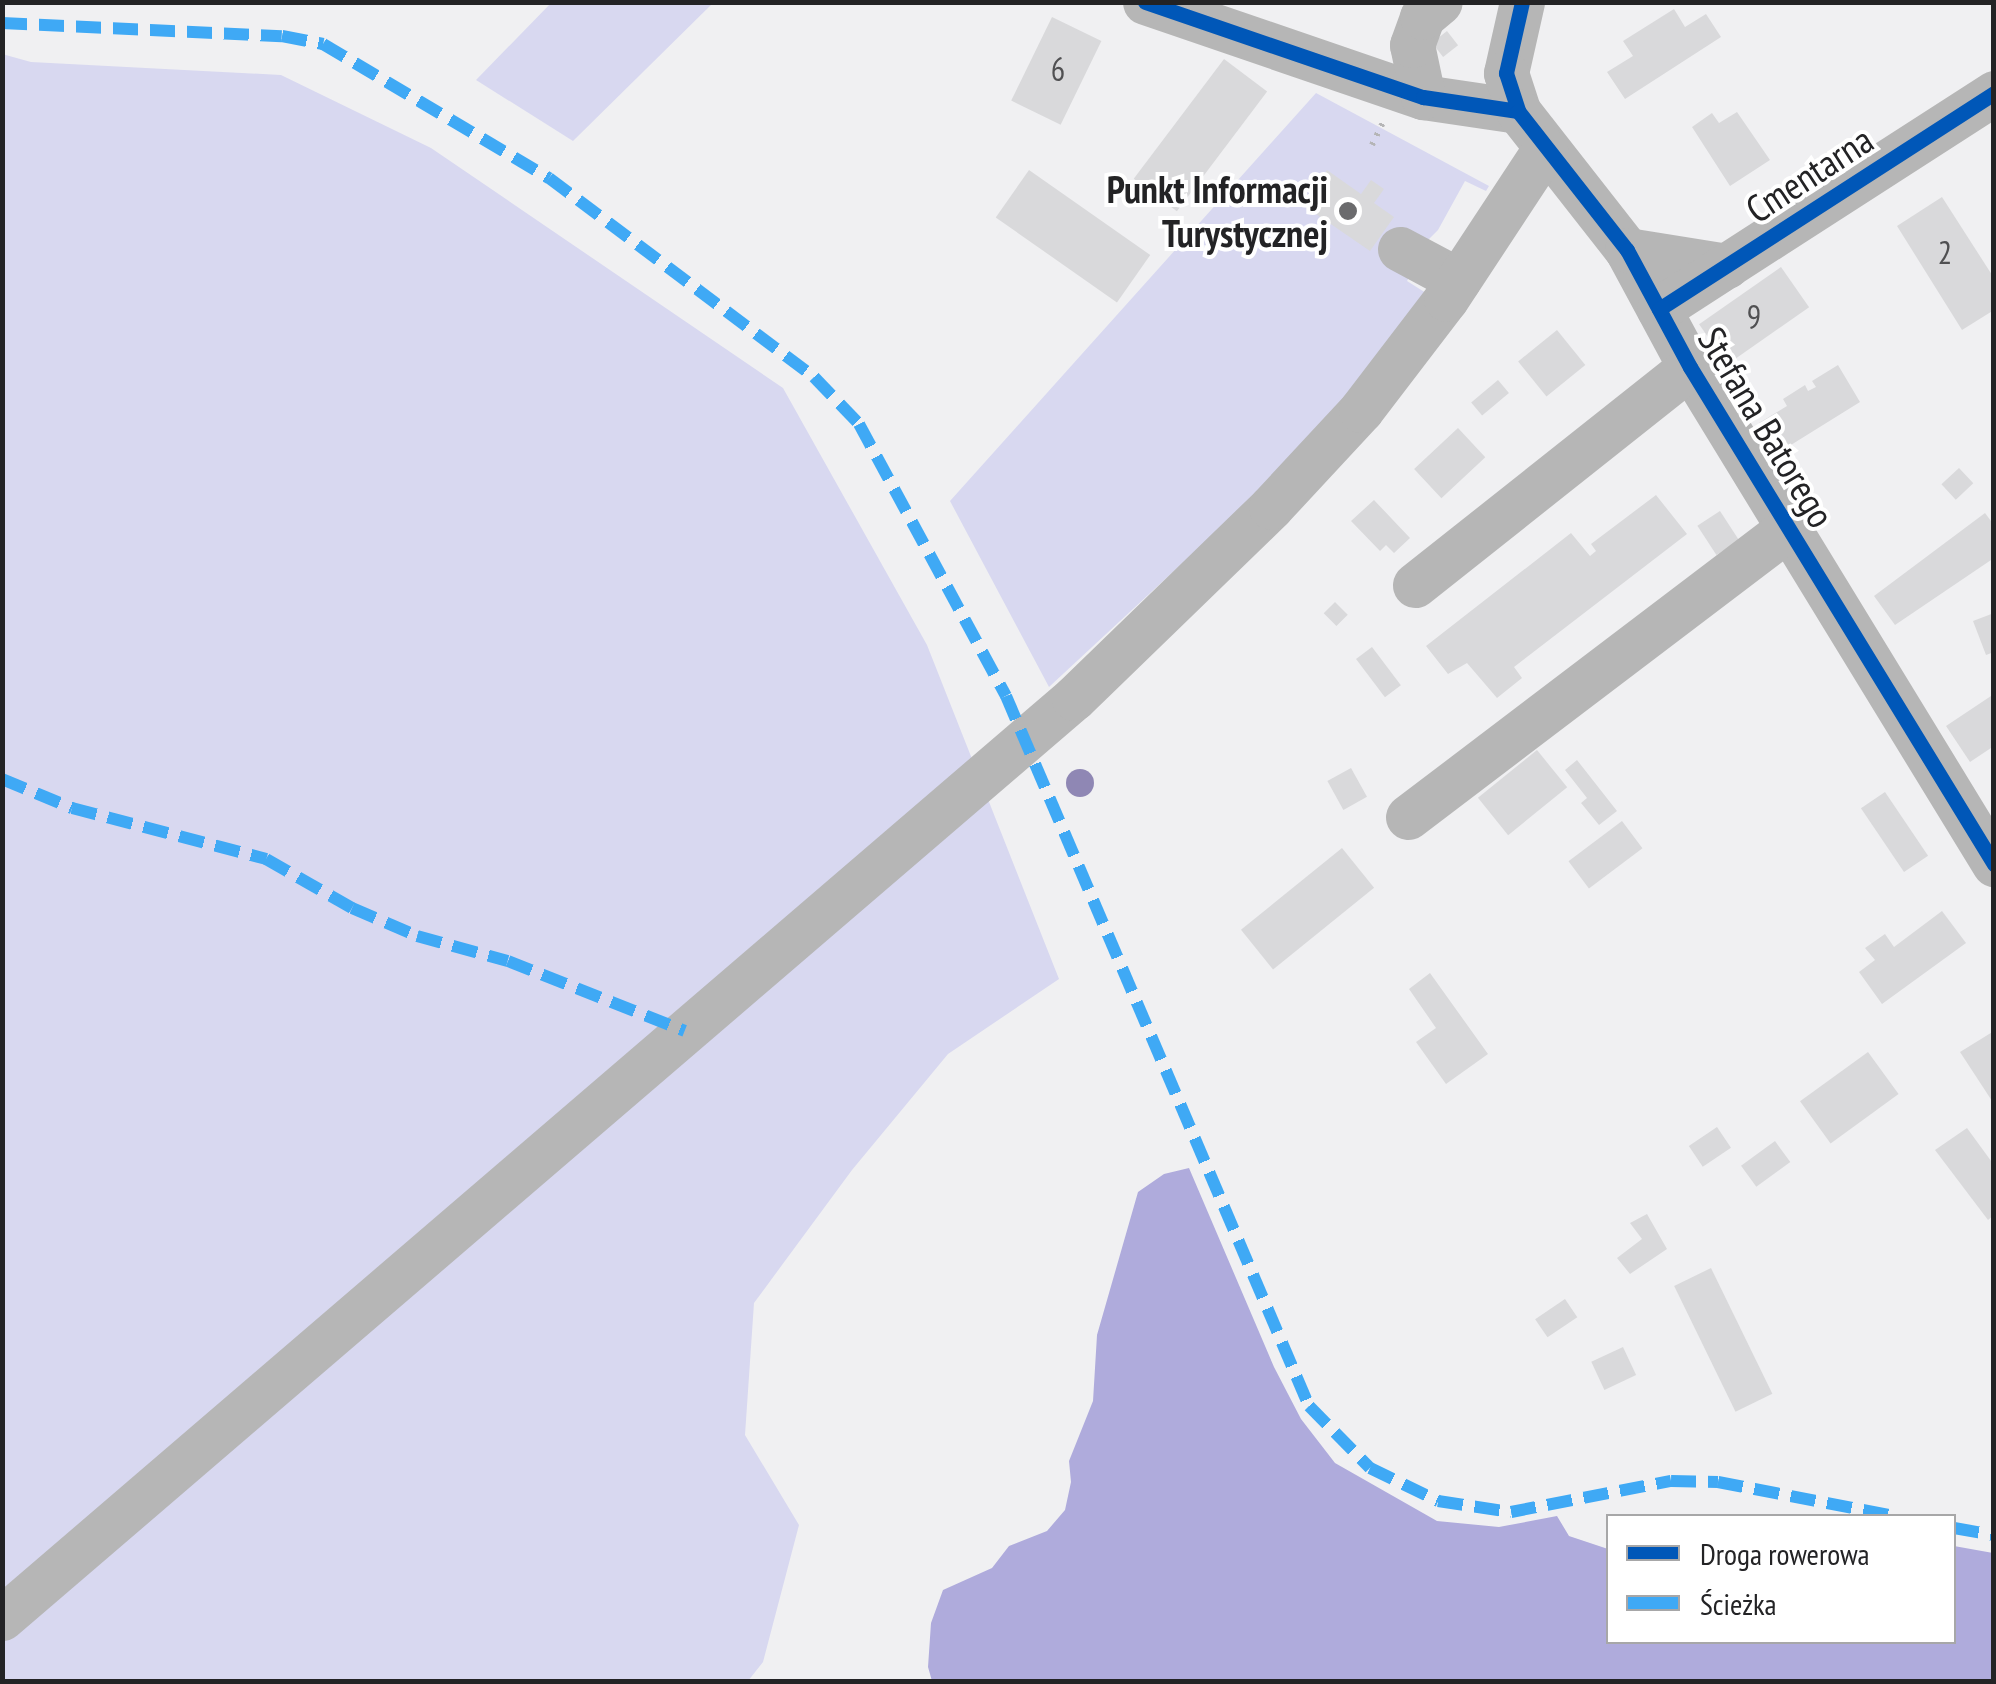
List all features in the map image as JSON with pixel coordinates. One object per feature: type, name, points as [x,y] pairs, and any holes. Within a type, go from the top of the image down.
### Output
[{"type":"street","points":[[1145,2],[1424,97],[1518,111],[1506,72],[1522,2]]},
{"type":"street","points":[[1424,97],[1412,45],[1422,17],[1440,2]]},
{"type":"street","name":"Cmentarna","points":[[1659,309],[1994,93]]},
{"type":"street","name":"Stefana Batorego","points":[[1518,111],[1626,250],[1690,367],[1994,864]]},
{"type":"street","points":[[2,1618],[1074,698],[1271,507],[1361,410],[1458,280],[1545,149]]},
{"type":"street","points":[[1400,249],[1458,280]]},
{"type":"street","points":[[1626,250],[1726,266]]},
{"type":"street","points":[[1415,585],[1690,367]]},
{"type":"street","name":"Stefana Batorego","points":[[1408,817],[1789,528]]},
{"type":"shaded area","points":[[552,2],[713,3],[573,141],[476,80]]},
{"type":"shaded area","points":[[2,54],[31,62],[281,75],[431,148],[783,388],[927,645],[1059,979],[948,1054],[852,1170],[754,1303],[745,1435],[799,1525],[763,1662],[748,1681],[3,1681]]},
{"type":"shaded area","points":[[1316,93],[1489,186],[1486,191],[1465,181],[1438,230],[1423,245],[1426,249],[1407,281],[1426,293],[1357,386],[1246,504],[1049,687],[950,501]]},
{"type":"shaded area","points":[[1189,1168],[1274,1367],[1301,1419],[1335,1463],[1437,1521],[1499,1527],[1557,1516],[1569,1536],[1606,1548],[1606,1644],[1956,1644],[1956,1546],[1993,1553],[1993,1681],[932,1681],[928,1667],[931,1623],[943,1590],[992,1568],[1009,1546],[1047,1531],[1065,1510],[1071,1482],[1069,1461],[1093,1401],[1097,1335],[1138,1192],[1164,1174]]},
{"type":"building","points":[[1674,9],[1685,27],[1706,14],[1721,37],[1625,99],[1607,72],[1633,56],[1623,41]]},
{"type":"building","points":[[1052,17],[1101,41],[1061,125],[1011,101]]},
{"type":"building","points":[[1447,31],[1458,45],[1443,57],[1432,43]]},
{"type":"building","points":[[1224,59],[1267,91],[1177,211],[1134,179]]},
{"type":"building","points":[[1737,112],[1770,160],[1730,186],[1692,127],[1712,113],[1719,123]]},
{"type":"building","points":[[1029,170],[1150,255],[1117,302],[996,218]]},
{"type":"building","name":"Punkt Informacji Turystycznej","points":[[1327,170],[1361,194],[1371,180],[1384,189],[1374,203],[1394,217],[1370,251],[1303,205]]},
{"type":"building","points":[[1942,197],[1994,278],[1994,310],[1962,330],[1897,226]]},
{"type":"building","points":[[1781,267],[1809,307],[1727,364],[1699,324]]},
{"type":"building","points":[[1557,330],[1585,365],[1546,396],[1518,361]]},
{"type":"building","points":[[1838,365],[1860,402],[1778,453],[1759,423],[1787,406],[1783,399],[1805,385],[1808,391],[1816,387],[1812,381]]},
{"type":"building","points":[[1498,380],[1509,393],[1482,416],[1471,402]]},
{"type":"building","points":[[1458,428],[1485,457],[1441,498],[1414,469]]},
{"type":"building","points":[[1959,468],[1973,483],[1956,500],[1941,484]]},
{"type":"building","points":[[1656,495],[1687,534],[1514,667],[1522,678],[1497,698],[1467,663],[1448,674],[1426,646],[1571,533],[1590,556],[1596,551],[1591,544]]},
{"type":"building","points":[[1374,500],[1410,538],[1394,553],[1386,545],[1380,551],[1351,521]]},
{"type":"building","points":[[1720,511],[1739,540],[1716,555],[1697,526]]},
{"type":"building","points":[[1985,513],[1994,525],[1994,558],[1895,625],[1874,596]]},
{"type":"building","points":[[1335,602],[1348,615],[1336,626],[1324,613]]},
{"type":"building","points":[[1994,613],[1994,652],[1986,655],[1973,621]]},
{"type":"building","points":[[1372,647],[1401,685],[1385,697],[1356,659]]},
{"type":"building","points":[[1994,694],[1994,746],[1970,762],[1946,726]]},
{"type":"building","points":[[1537,750],[1567,787],[1508,835],[1478,798]]},
{"type":"building","points":[[1577,760],[1617,811],[1599,825],[1581,803],[1587,798],[1565,770]]},
{"type":"building","points":[[1351,768],[1367,797],[1343,810],[1327,781]]},
{"type":"building","points":[[1885,792],[1928,856],[1904,872],[1861,808]]},
{"type":"building","points":[[1622,821],[1642,848],[1589,888],[1568,861]]},
{"type":"building","points":[[1342,848],[1374,888],[1273,969],[1241,930]]},
{"type":"building","points":[[1942,911],[1966,943],[1882,1004],[1859,972],[1875,960],[1865,948],[1885,934],[1894,947]]},
{"type":"building","points":[[1430,973],[1488,1054],[1446,1084],[1416,1042],[1436,1028],[1409,989]]},
{"type":"building","points":[[1994,1031],[1994,1104],[1960,1052]]},
{"type":"building","points":[[1868,1052],[1899,1094],[1831,1143],[1800,1101]]},
{"type":"building","points":[[1717,1127],[1731,1148],[1703,1167],[1689,1146]]},
{"type":"building","points":[[1967,1128],[1994,1165],[1994,1215],[1988,1220],[1935,1150]]},
{"type":"building","points":[[1775,1141],[1790,1162],[1756,1187],[1741,1166]]},
{"type":"building","points":[[1647,1214],[1667,1249],[1630,1274],[1617,1258],[1642,1239],[1630,1223]]},
{"type":"building","points":[[1711,1268],[1772,1394],[1736,1412],[1674,1286]]},
{"type":"building","points":[[1565,1299],[1577,1317],[1547,1337],[1535,1319]]},
{"type":"building","points":[[1623,1347],[1636,1375],[1604,1390],[1591,1362]]},
{"type":"marked path","points":[[2,23],[282,36],[323,44],[549,178],[814,377],[859,424],[1006,696],[1309,1406],[1370,1468],[1438,1501],[1511,1512],[1671,1481],[1718,1482],[1884,1514]]},
{"type":"marked path","points":[[2,779],[72,808],[266,859],[352,908],[417,936],[508,961],[685,1031]]},
{"type":"marked path","points":[[1956,1528],[1994,1535]]},
{"type":"cycle path","points":[[1145,2],[1423,97],[1518,111]]},
{"type":"cycle path","points":[[1522,2],[1506,73],[1518,111],[1627,250],[1690,367],[1994,864]]},
{"type":"cycle path","points":[[1659,309],[1994,93]]},
{"type":"place","name":"Punkt Informacji Turystycznej","points":[[1348,211]]}]
